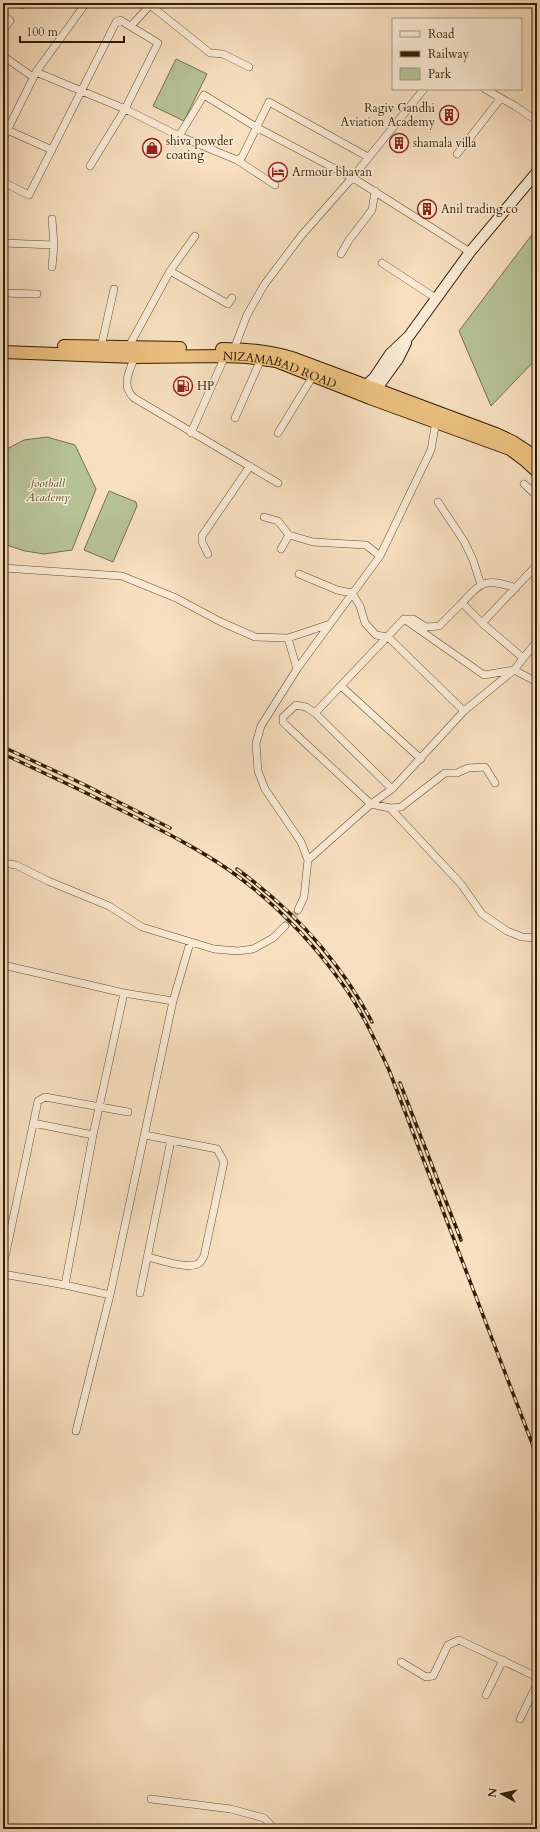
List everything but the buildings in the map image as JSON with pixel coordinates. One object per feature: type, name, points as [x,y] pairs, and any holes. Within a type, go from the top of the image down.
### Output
[{"type":"highway","name":"NIZAMABAD ROAD","points":[[3,344],[101,347],[131,352]]},
{"type":"highway","name":"NIZAMABAD ROAD","points":[[229,352],[240,348],[278,353],[371,391],[496,434],[514,442],[537,458]]},
{"type":"highway","name":"NIZAMABAD ROAD","points":[[3,352],[229,352],[276,362],[355,393],[371,391],[436,422],[510,449],[526,461],[537,472]]},
{"type":"main road","points":[[371,391],[390,354],[409,336],[470,252],[537,172]]},
{"type":"street","points":[[3,139],[5,129],[35,74],[83,4]]},
{"type":"street","points":[[131,26],[151,4],[210,53],[228,56],[249,67]]},
{"type":"street","points":[[3,14],[10,21],[3,30]]},
{"type":"street","points":[[3,182],[29,194],[82,92],[116,22],[120,20],[158,43],[125,109],[90,166]]},
{"type":"street","points":[[3,56],[35,74],[125,109],[179,136],[237,160],[275,185]]},
{"type":"street","points":[[191,433],[247,315],[264,285],[301,236],[352,178],[423,90]]},
{"type":"street","points":[[487,90],[537,121]]},
{"type":"street","points":[[179,136],[204,95],[256,127],[375,191],[470,252]]},
{"type":"street","points":[[457,154],[501,98]]},
{"type":"street","points":[[237,160],[242,157],[269,102],[368,157]]},
{"type":"street","points":[[5,129],[52,150]]},
{"type":"street","points":[[341,254],[349,240],[372,210],[375,191]]},
{"type":"street","points":[[52,219],[54,245],[52,267]]},
{"type":"street","points":[[195,236],[170,271],[131,352],[126,382],[129,393],[191,433],[278,483]]},
{"type":"street","points":[[3,243],[54,245]]},
{"type":"street","points":[[382,262],[437,299]]},
{"type":"street","points":[[170,271],[228,304],[232,298]]},
{"type":"street","points":[[101,347],[114,289]]},
{"type":"street","points":[[3,293],[37,294]]},
{"type":"street","points":[[235,418],[261,359]]},
{"type":"street","points":[[278,433],[313,376]]},
{"type":"street","points":[[298,910],[304,897],[308,860],[301,842],[265,789],[258,771],[256,760],[256,743],[261,726],[297,668],[380,556],[431,450],[436,422]]},
{"type":"street","points":[[208,554],[202,542],[202,536],[250,466]]},
{"type":"street","points":[[524,484],[537,496]]},
{"type":"street","points":[[438,502],[470,553],[481,585]]},
{"type":"street","points":[[264,517],[278,521],[289,535],[313,542],[366,545],[380,556]]},
{"type":"street","points":[[281,549],[289,535]]},
{"type":"street","points":[[482,623],[537,564]]},
{"type":"street","points":[[3,568],[122,576],[176,598],[221,622],[255,637],[288,638],[330,624]]},
{"type":"street","points":[[299,574],[337,590],[352,593],[360,606],[365,623],[376,635],[388,637],[464,711]]},
{"type":"street","points":[[315,713],[404,619],[412,619],[426,626],[439,626],[476,587],[495,582],[516,588]]},
{"type":"street","points":[[462,603],[482,623],[523,658]]},
{"type":"street","points":[[404,619],[484,675],[514,670],[537,682]]},
{"type":"street","points":[[288,638],[297,668]]},
{"type":"street","points":[[308,860],[371,804],[392,789],[464,711],[514,670],[537,641]]},
{"type":"street","points":[[341,686],[421,759]]},
{"type":"street","points":[[392,789],[315,713],[306,707],[296,705],[292,707],[283,719],[289,728],[371,804],[390,808],[402,807],[445,773],[457,773],[468,768],[485,767],[495,782]]},
{"type":"street","points":[[390,808],[461,884],[482,914],[507,931],[522,937],[537,938]]},
{"type":"street","points":[[3,863],[16,865],[48,881],[109,906],[142,927],[190,943],[214,949],[238,951],[253,949],[273,938],[285,926]]},
{"type":"street","points":[[76,1431],[110,1295],[173,1001],[190,943]]},
{"type":"street","points":[[3,965],[124,993],[173,1001]]},
{"type":"street","points":[[65,1285],[93,1135],[124,993]]},
{"type":"street","points":[[5,1257],[38,1101],[45,1097],[128,1112]]},
{"type":"street","points":[[33,1123],[93,1135]]},
{"type":"street","points":[[145,1135],[217,1149],[224,1162],[206,1250],[200,1262],[197,1265],[188,1265],[148,1257]]},
{"type":"street","points":[[140,1293],[171,1140]]},
{"type":"street","points":[[3,1274],[110,1295]]},
{"type":"street","points":[[402,1662],[426,1677],[434,1676],[448,1646],[459,1640],[537,1677]]},
{"type":"street","points":[[486,1695],[503,1660]]},
{"type":"street","points":[[520,1719],[537,1684]]},
{"type":"street","points":[[150,1799],[230,1809],[264,1818],[270,1824],[270,1829]]},
{"type":"green space","points":[[176,59],[207,74],[184,121],[153,106]]},
{"type":"green space","points":[[537,228],[537,358],[491,406],[459,331]]},
{"type":"green space","name":"football Academy","points":[[47,437],[75,445],[96,489],[72,550],[44,554],[25,551],[3,544],[3,451],[24,440]]},
{"type":"green space","points":[[109,491],[136,502],[137,506],[113,562],[84,550]]},
{"type":"tunnel","points":[[285,926],[298,910]]},
{"type":"railway","points":[[3,747],[83,784],[170,828]]},
{"type":"railway","points":[[3,754],[142,820],[205,854],[245,882],[276,908],[304,936],[329,966],[348,992],[361,1014],[389,1070],[537,1456]]},
{"type":"railway","points":[[237,869],[277,901],[313,937],[345,977],[372,1022]]},
{"type":"railway","points":[[400,1083],[461,1240]]},
{"type":"place","name":"Ragiv Gandhi Aviation Academy","points":[[449,115]]},
{"type":"place","name":"shamala villa","points":[[399,143]]},
{"type":"place","name":"shiva powder coating","points":[[152,148]]},
{"type":"place","name":"Armour bhavan","points":[[278,172]]},
{"type":"place","name":"Anil trading.co","points":[[427,209]]},
{"type":"place","name":"HP","points":[[183,386]]}]
